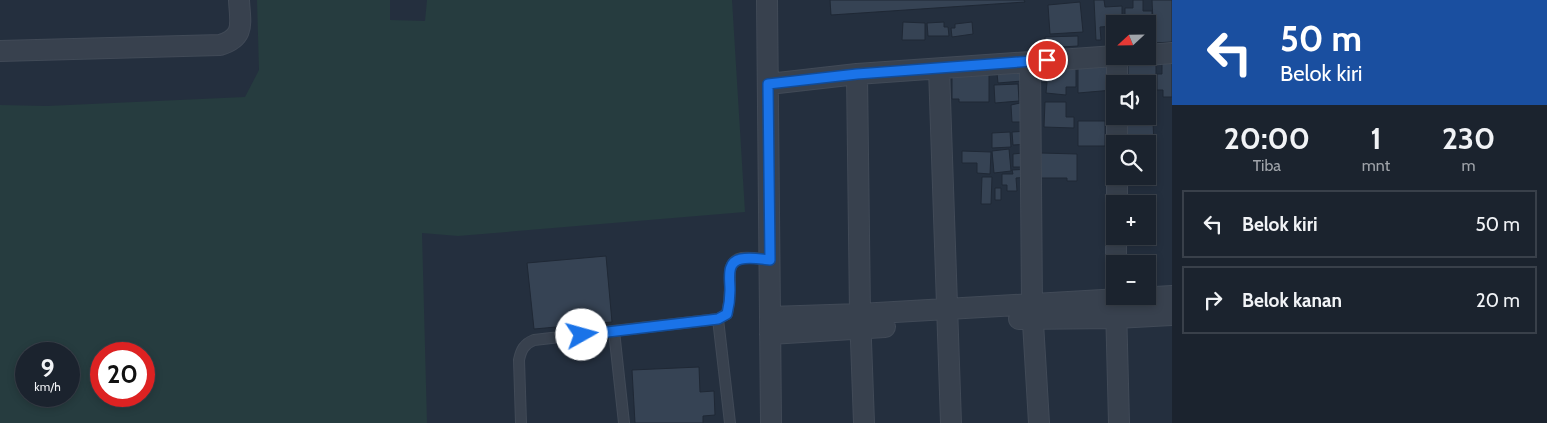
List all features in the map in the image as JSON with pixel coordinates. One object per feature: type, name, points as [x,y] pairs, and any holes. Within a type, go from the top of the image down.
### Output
[{"type":"street","points":[[0,51],[220,45],[231,42],[238,35],[240,30],[239,0]]},
{"type":"street","points":[[767,0],[771,423]]},
{"type":"street","points":[[1156,54],[1172,53]]},
{"type":"street","points":[[768,84],[857,74],[1106,57]]},
{"type":"street","points":[[1030,62],[1033,312],[1039,423]]},
{"type":"street","points":[[939,69],[951,423]]},
{"type":"street","points":[[857,74],[860,321],[864,423]]},
{"type":"street","points":[[1156,299],[1172,296]]},
{"type":"street","points":[[1116,305],[1119,423]]},
{"type":"street","points":[[770,325],[1033,312],[1116,305],[1172,315]]},
{"type":"lane","points":[[520,423],[519,360],[521,352],[528,343],[534,340],[718,319],[727,314],[730,294],[729,274],[734,262],[742,258],[770,260]]},
{"type":"lane","points":[[718,319],[730,423]]},
{"type":"lane","points":[[614,331],[624,423]]},
{"type":"green space","points":[[257,0],[390,0],[390,20],[425,21],[427,0],[732,0],[745,212],[458,236],[422,233],[427,423],[0,423],[0,105],[47,106],[245,97],[259,70]]},
{"type":"building","points":[[830,0],[1024,0],[1025,2],[831,15]]},
{"type":"building","points":[[1094,0],[1104,0],[1105,7],[1122,6],[1122,15],[1106,15],[1106,27],[1100,27],[1101,40],[1096,40]]},
{"type":"building","points":[[1133,0],[1143,0],[1143,11],[1152,11],[1152,15],[1125,15],[1125,8],[1133,8]]},
{"type":"building","points":[[1152,0],[1172,0],[1172,42],[1156,43],[1156,15],[1153,15]]},
{"type":"building","points":[[1080,2],[1083,32],[1050,34],[1048,5]]},
{"type":"building","points":[[903,22],[925,23],[925,40],[902,40]]},
{"type":"building","points":[[944,22],[944,27],[948,27],[949,36],[928,36],[927,23]]},
{"type":"building","points":[[972,22],[973,34],[952,37],[951,28],[955,28],[955,24]]},
{"type":"building","points":[[1078,36],[1078,46],[1045,48],[1045,37]]},
{"type":"building","points":[[1106,62],[1106,65],[1113,65],[1113,75],[1106,75],[1106,91],[1078,93],[1078,64]]},
{"type":"building","points":[[1162,62],[1172,62],[1172,97],[1163,97],[1163,90],[1157,90],[1157,74],[1162,74]]},
{"type":"building","points":[[1128,65],[1156,65],[1156,75],[1128,75]]},
{"type":"building","points":[[1039,69],[1076,69],[1076,87],[1066,87],[1066,95],[1046,93],[1047,82],[1039,82]]},
{"type":"building","points":[[1028,71],[1022,81],[998,83],[997,73]]},
{"type":"building","points":[[989,72],[989,102],[959,102],[959,99],[952,99],[952,75]]},
{"type":"building","points":[[1018,84],[1019,101],[995,103],[994,85]]},
{"type":"building","points":[[1029,101],[1030,122],[1012,122],[1011,105]]},
{"type":"building","points":[[1045,102],[1066,102],[1066,117],[1074,117],[1074,128],[1044,127]]},
{"type":"building","points":[[1078,121],[1105,121],[1105,146],[1078,146]]},
{"type":"building","points":[[1126,125],[1153,125],[1154,135],[1128,135]]},
{"type":"building","points":[[1028,131],[1029,144],[1013,145],[1012,132]]},
{"type":"building","points":[[1010,132],[1011,147],[992,148],[992,133]]},
{"type":"building","points":[[1009,149],[1011,171],[994,173],[992,151]]},
{"type":"building","points":[[962,151],[991,152],[990,174],[977,173],[977,163],[962,163]]},
{"type":"building","points":[[1023,153],[1022,167],[1013,167],[1013,154]]},
{"type":"building","points":[[1041,153],[1077,154],[1077,181],[1067,181],[1067,178],[1041,178]]},
{"type":"building","points":[[1030,169],[1030,177],[1016,178],[1017,191],[1007,191],[1007,185],[1002,185],[1002,174],[1013,174],[1012,170]]},
{"type":"building","points":[[982,177],[992,177],[991,204],[981,204]]},
{"type":"building","points":[[995,188],[1001,188],[1001,200],[995,200]]},
{"type":"building","points":[[606,256],[612,322],[534,329],[527,263]]},
{"type":"building","points":[[699,367],[700,392],[714,391],[715,415],[703,416],[703,423],[635,423],[632,370]]},
{"type":"route","points":[[582,335],[718,319],[727,314],[730,304],[729,274],[734,262],[742,258],[770,260],[768,84],[857,74],[1047,60]]}]
